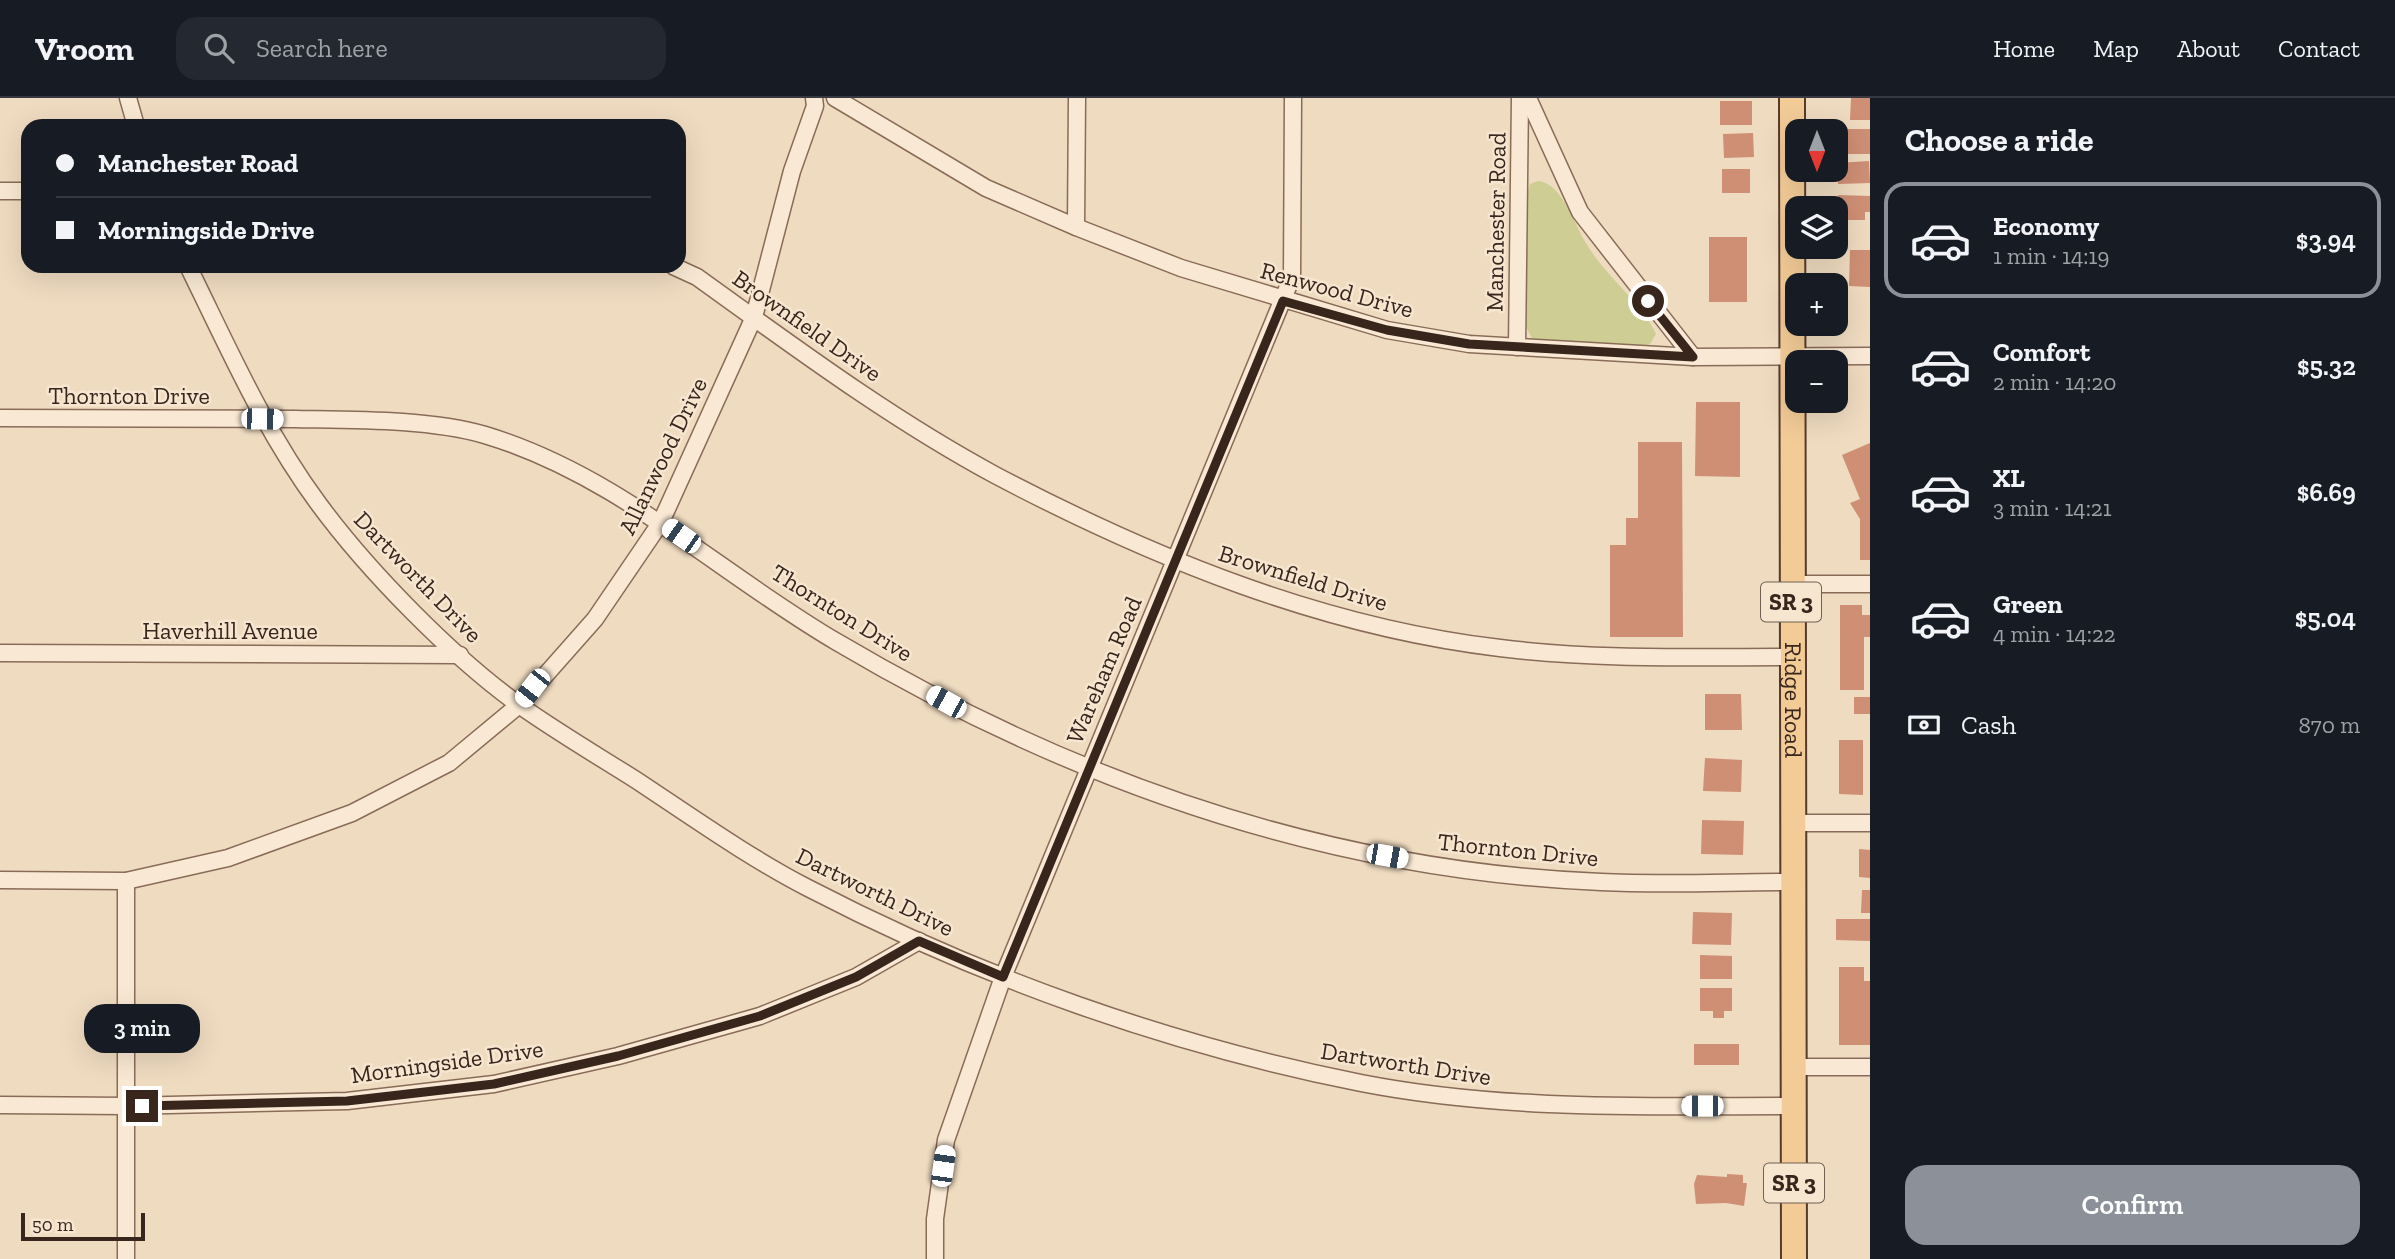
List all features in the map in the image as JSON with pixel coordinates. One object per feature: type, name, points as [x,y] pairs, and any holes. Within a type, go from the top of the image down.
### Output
[{"type":"main road","name":"Ridge Road","points":[[1791,350],[1792,98]]},
{"type":"main road","name":"Ridge Road","points":[[1791,413],[1794,1259]]},
{"type":"street","points":[[128,98],[134,119]]},
{"type":"street","name":"Allanwood Drive","points":[[0,880],[126,881],[228,858],[352,813],[449,763],[519,705],[595,619],[661,522],[754,317],[792,171],[815,106],[814,98]]},
{"type":"street","name":"Renwood Drive","points":[[835,98],[986,188],[1076,227],[1181,268],[1283,301],[1387,330],[1469,344],[1693,357],[1785,356]]},
{"type":"street","points":[[1076,227],[1077,98]]},
{"type":"street","name":"Wareham Road","points":[[935,1259],[935,1219],[946,1140],[1003,977],[1292,277],[1293,98]]},
{"type":"street","name":"Manchester Road","points":[[1517,347],[1520,98]]},
{"type":"street","name":"Manchester Road","points":[[1528,98],[1580,212],[1693,357]]},
{"type":"street","points":[[0,191],[21,191]]},
{"type":"street","name":"Brownfield Drive","points":[[686,272],[884,407],[994,474],[1175,561],[1319,612],[1415,635],[1500,649],[1613,657],[1791,657]]},
{"type":"street","name":"Dartworth Drive","points":[[191,273],[262,419],[327,514],[380,577],[460,655],[519,705],[805,886],[919,941],[1003,977],[1144,1027],[1240,1056],[1365,1084],[1483,1101],[1568,1106],[1794,1106]]},
{"type":"street","name":"Renwood Drive","points":[[1848,356],[1870,356]]},
{"type":"street","name":"Thornton Drive","points":[[0,418],[386,421],[482,435],[582,474],[661,522],[833,640],[946,702],[1087,770],[1237,823],[1342,849],[1455,868],[1599,882],[1791,882]]},
{"type":"street","points":[[1791,584],[1870,584]]},
{"type":"street","name":"Haverhill Avenue","points":[[0,653],[460,655]]},
{"type":"street","points":[[1792,823],[1870,823]]},
{"type":"street","points":[[126,881],[126,1259]]},
{"type":"street","name":"Morningside Drive","points":[[0,1105],[126,1106],[347,1101],[494,1084],[618,1056],[760,1016],[856,977],[919,941]]},
{"type":"street","points":[[1794,1067],[1870,1067]]},
{"type":"green space","points":[[1538,181],[1546,183],[1561,196],[1594,255],[1650,323],[1656,334],[1650,344],[1638,348],[1553,345],[1533,340],[1526,327],[1527,194],[1530,184]]},
{"type":"building","points":[[1851,98],[1870,98],[1870,120],[1850,120]]},
{"type":"building","points":[[1720,101],[1752,101],[1752,125],[1720,125]]},
{"type":"building","points":[[1848,129],[1870,129],[1870,154],[1848,154]]},
{"type":"building","points":[[1753,133],[1754,157],[1724,158],[1723,134]]},
{"type":"building","points":[[1869,161],[1870,183],[1838,184],[1848,182],[1848,162]]},
{"type":"building","points":[[1722,169],[1750,169],[1750,193],[1722,193]]},
{"type":"building","points":[[1838,195],[1870,196],[1870,212],[1865,212],[1865,220],[1848,220],[1848,196]]},
{"type":"building","points":[[1709,237],[1747,237],[1747,302],[1709,302]]},
{"type":"building","points":[[1850,250],[1870,250],[1870,287],[1849,286]]},
{"type":"building","points":[[1696,402],[1740,402],[1740,477],[1695,476]]},
{"type":"building","points":[[1638,442],[1682,442],[1683,637],[1610,637],[1610,545],[1626,545],[1626,518],[1638,518]]},
{"type":"building","points":[[1870,443],[1870,560],[1860,560],[1860,519],[1850,503],[1860,499],[1842,455]]},
{"type":"building","points":[[1840,605],[1862,605],[1862,615],[1870,615],[1870,637],[1864,637],[1864,690],[1840,690]]},
{"type":"building","points":[[1705,694],[1741,694],[1742,730],[1705,730]]},
{"type":"building","points":[[1854,697],[1870,697],[1870,714],[1854,714]]},
{"type":"building","points":[[1839,740],[1863,740],[1863,795],[1839,794]]},
{"type":"building","points":[[1705,758],[1742,760],[1741,792],[1703,791]]},
{"type":"building","points":[[1702,820],[1744,821],[1743,855],[1701,854]]},
{"type":"building","points":[[1859,849],[1870,850],[1870,878],[1859,877]]},
{"type":"building","points":[[1862,890],[1870,890],[1870,913],[1861,913]]},
{"type":"building","points":[[1693,912],[1732,913],[1731,945],[1692,944]]},
{"type":"building","points":[[1836,919],[1870,919],[1870,941],[1836,940]]},
{"type":"building","points":[[1700,955],[1732,956],[1732,979],[1700,979]]},
{"type":"building","points":[[1839,967],[1864,967],[1864,981],[1870,981],[1870,1045],[1839,1045]]},
{"type":"building","points":[[1700,988],[1732,988],[1732,1011],[1724,1011],[1724,1018],[1713,1018],[1713,1011],[1700,1011]]},
{"type":"building","points":[[1694,1044],[1739,1044],[1739,1065],[1694,1065]]},
{"type":"building","points":[[1727,1174],[1743,1175],[1743,1183],[1747,1183],[1744,1206],[1726,1203],[1696,1204],[1694,1184],[1697,1175],[1727,1177]]},
{"type":"route","points":[[142,1106],[347,1101],[494,1084],[618,1056],[760,1016],[856,977],[919,941],[1003,977],[1283,301],[1387,330],[1469,344],[1693,357],[1648,301]]}]
